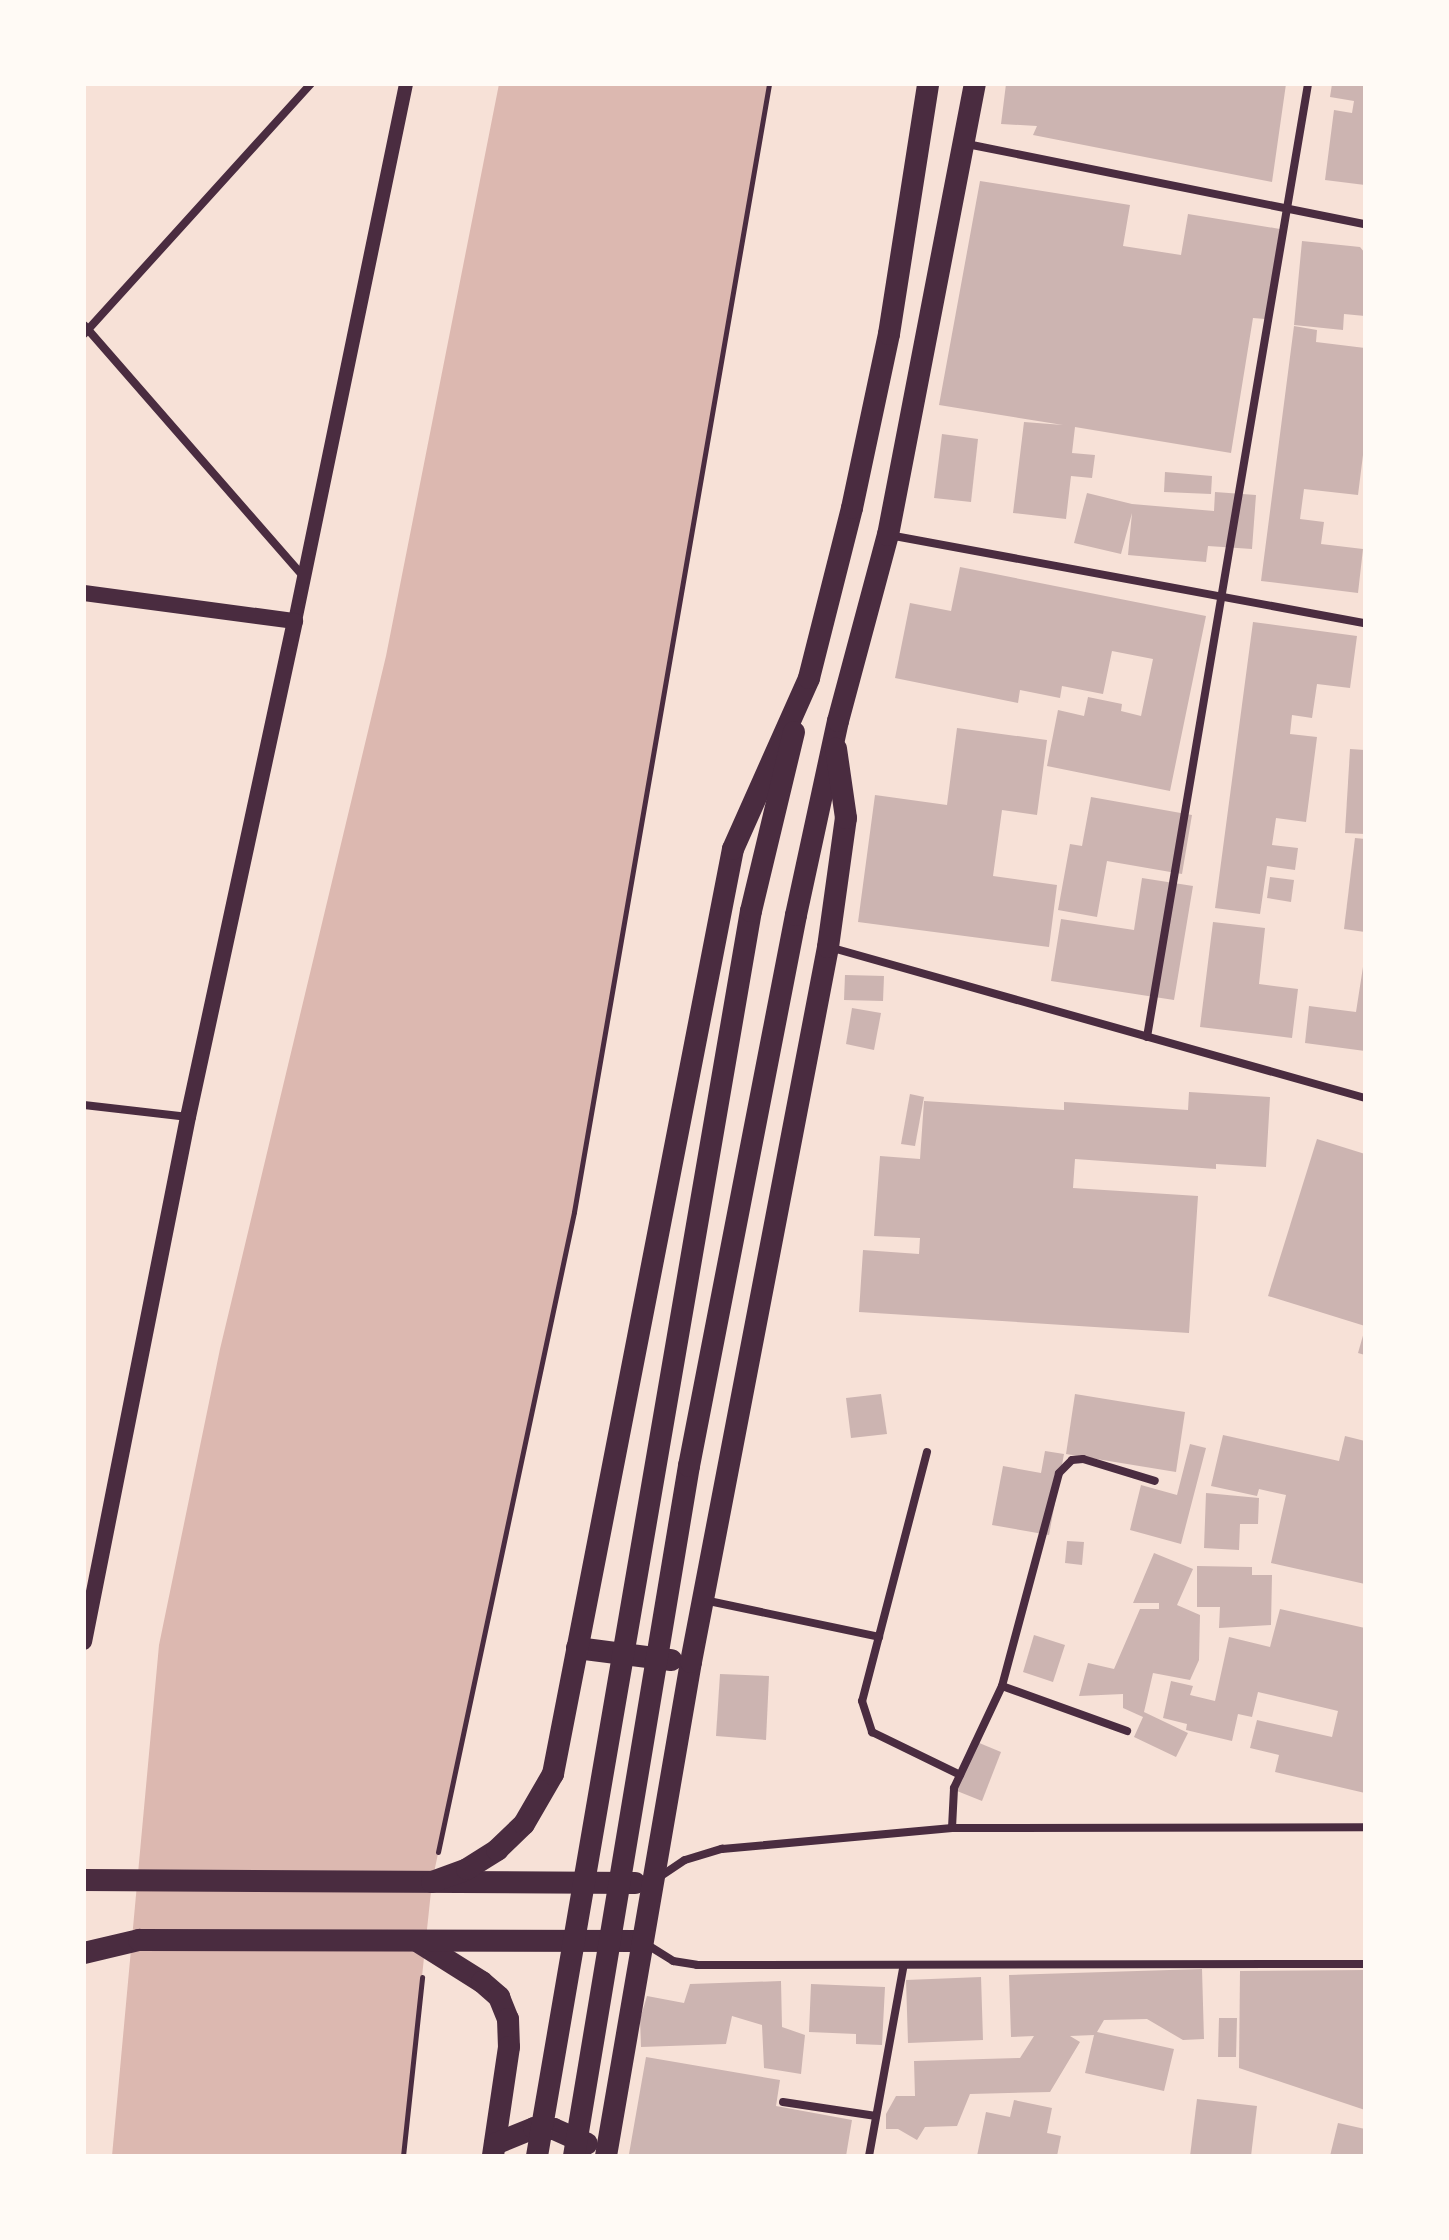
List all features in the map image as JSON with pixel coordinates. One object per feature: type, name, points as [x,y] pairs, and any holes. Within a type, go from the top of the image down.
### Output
[{"type":"highway","points":[[537,2156],[751,911],[852,508],[889,334],[928,84]]},
{"type":"highway","points":[[574,2156],[689,1466],[835,740],[888,535],[966,144],[975,84]]},
{"type":"highway","points":[[432,1882],[467,1869],[510,1838],[535,1809],[553,1774],[733,849],[759,783],[802,698]]},
{"type":"highway","points":[[606,2156],[691,1662],[828,947],[846,818],[835,740]]},
{"type":"highway","points":[[577,1648],[691,1662]]},
{"type":"highway","points":[[86,1881],[651,1883]]},
{"type":"highway","points":[[87,1950],[139,1940],[642,1941]]},
{"type":"highway","points":[[421,1941],[499,1997],[508,2019],[509,2047],[494,2150]]},
{"type":"highway","points":[[494,2150],[513,2133],[554,2129],[574,2135],[599,2156]]},
{"type":"main road","points":[[84,593],[295,621],[188,1117],[84,1642]]},
{"type":"street","points":[[304,577],[85,330],[311,84]]},
{"type":"street","points":[[295,621],[406,84]]},
{"type":"street","points":[[1147,1037],[1308,84]]},
{"type":"street","points":[[966,144],[1365,224]]},
{"type":"street","points":[[888,535],[1365,623]]},
{"type":"street","points":[[828,947],[1365,1098]]},
{"type":"street","points":[[84,1105],[188,1117]]},
{"type":"street","points":[[927,1452],[862,1701],[865,1722],[872,1732],[960,1775]]},
{"type":"street","points":[[952,1828],[952,1798],[1002,1686],[1065,1465],[1083,1459],[1155,1481]]},
{"type":"street","points":[[703,1599],[879,1637]]},
{"type":"street","points":[[1002,1686],[1127,1731]]},
{"type":"street","points":[[651,1883],[685,1860],[722,1849],[952,1828],[1365,1827]]},
{"type":"street","points":[[642,1941],[673,1961],[697,1965],[903,1968],[1365,1964]]},
{"type":"street","points":[[869,2156],[903,1968]]},
{"type":"street","points":[[783,2102],[876,2116]]},
{"type":"path","points":[[432,1882],[574,1212],[769,84]]},
{"type":"path","points":[[403,2156],[421,1941]]},
{"type":"shaded area","points":[[499,84],[769,84],[574,1212],[432,1882],[403,2156],[112,2156],[159,1645],[220,1349],[386,656]]},
{"type":"building","points":[[1006,84],[1286,84],[1272,182],[1033,135],[1037,126],[1001,124]]},
{"type":"building","points":[[1332,84],[1365,84],[1365,185],[1325,180],[1334,110],[1352,113],[1354,101],[1330,97]]},
{"type":"building","points":[[980,181],[1130,205],[1123,246],[1181,255],[1188,214],[1280,229],[1265,319],[1253,318],[1231,453],[1075,427],[1072,453],[1095,455],[1092,478],[1071,476],[1066,519],[1013,513],[1024,422],[1063,425],[939,405]]},
{"type":"building","points":[[1302,241],[1360,247],[1365,253],[1365,316],[1344,314],[1343,330],[1294,325]]},
{"type":"building","points":[[1294,326],[1317,330],[1316,342],[1365,348],[1365,439],[1358,495],[1304,489],[1300,519],[1324,522],[1321,544],[1363,549],[1358,593],[1261,581]]},
{"type":"building","points":[[942,434],[978,439],[971,502],[934,498]]},
{"type":"building","points":[[1165,472],[1212,476],[1211,494],[1164,492]]},
{"type":"building","points":[[1215,492],[1256,495],[1252,549],[1208,546],[1206,562],[1128,555],[1132,513],[1121,554],[1074,543],[1087,493],[1132,504],[1214,511]]},
{"type":"building","points":[[960,567],[1206,616],[1170,791],[1047,766],[1058,710],[1084,716],[1088,697],[1122,704],[1121,711],[1141,716],[1153,659],[1112,651],[1103,694],[1062,686],[1060,698],[1020,690],[1018,703],[895,678],[910,603],[951,611]]},
{"type":"building","points":[[1253,622],[1357,636],[1350,688],[1317,684],[1312,718],[1292,715],[1290,734],[1317,737],[1306,822],[1276,818],[1272,845],[1298,848],[1295,870],[1267,866],[1260,914],[1215,908]]},
{"type":"building","points":[[957,728],[1047,740],[1037,815],[1002,810],[993,876],[1057,885],[1049,947],[858,922],[875,795],[947,805]]},
{"type":"building","points":[[1350,749],[1365,750],[1365,834],[1345,833]]},
{"type":"building","points":[[1091,797],[1192,815],[1182,874],[1107,861],[1097,917],[1058,910],[1070,844],[1082,846]]},
{"type":"building","points":[[1355,838],[1365,839],[1365,932],[1344,929]]},
{"type":"building","points":[[1270,877],[1294,880],[1291,902],[1267,898]]},
{"type":"building","points":[[1142,878],[1193,886],[1174,1000],[1051,981],[1061,919],[1134,930]]},
{"type":"building","points":[[1213,922],[1265,928],[1259,984],[1298,989],[1292,1038],[1200,1027]]},
{"type":"building","points":[[1365,954],[1365,1051],[1305,1043],[1309,1006],[1356,1012]]},
{"type":"building","points":[[845,975],[884,976],[883,1001],[844,1000]]},
{"type":"building","points":[[852,1008],[881,1013],[874,1050],[846,1044]]},
{"type":"building","points":[[1189,1092],[1270,1097],[1266,1167],[1216,1164],[1216,1169],[1075,1159],[1073,1188],[1198,1196],[1189,1333],[859,1312],[863,1250],[919,1254],[920,1238],[874,1236],[880,1156],[920,1159],[924,1101],[1064,1110],[1064,1102],[1188,1110]]},
{"type":"building","points":[[910,1094],[924,1097],[915,1146],[901,1144]]},
{"type":"building","points":[[1317,1139],[1365,1154],[1365,1326],[1268,1296]]},
{"type":"building","points":[[1365,1333],[1365,1355],[1358,1353]]},
{"type":"building","points":[[881,1394],[887,1434],[851,1438],[846,1398]]},
{"type":"building","points":[[1075,1394],[1185,1412],[1176,1472],[1066,1454]]},
{"type":"building","points":[[1223,1435],[1339,1461],[1345,1436],[1365,1441],[1365,1584],[1271,1563],[1286,1495],[1259,1489],[1257,1496],[1211,1486]]},
{"type":"building","points":[[1190,1444],[1206,1448],[1181,1544],[1130,1530],[1141,1485],[1177,1495]]},
{"type":"building","points":[[1045,1451],[1064,1454],[1049,1535],[992,1525],[1003,1466],[1041,1473]]},
{"type":"building","points":[[1206,1493],[1259,1498],[1258,1524],[1240,1524],[1239,1550],[1204,1548]]},
{"type":"building","points":[[1067,1541],[1084,1542],[1082,1565],[1065,1563]]},
{"type":"building","points":[[1154,1553],[1193,1569],[1177,1605],[1200,1615],[1199,1660],[1190,1680],[1153,1673],[1144,1712],[1188,1733],[1176,1757],[1134,1737],[1143,1717],[1123,1708],[1123,1694],[1079,1696],[1088,1663],[1114,1669],[1140,1609],[1159,1609],[1159,1603],[1133,1603]]},
{"type":"building","points":[[1197,1566],[1252,1567],[1252,1575],[1272,1575],[1271,1625],[1219,1628],[1220,1607],[1197,1607]]},
{"type":"building","points":[[1280,1609],[1365,1628],[1365,1793],[1275,1772],[1279,1755],[1250,1748],[1257,1720],[1332,1737],[1338,1711],[1258,1692],[1252,1717],[1238,1714],[1232,1741],[1186,1730],[1187,1724],[1163,1718],[1171,1681],[1193,1686],[1190,1695],[1215,1701],[1229,1637],[1270,1647]]},
{"type":"building","points":[[1034,1635],[1065,1645],[1053,1682],[1023,1672]]},
{"type":"building","points":[[720,1674],[769,1676],[766,1740],[716,1736]]},
{"type":"building","points":[[972,1740],[1001,1752],[982,1801],[952,1789]]},
{"type":"building","points":[[1202,1969],[1204,2039],[1183,2040],[1147,2019],[1104,2020],[1097,2032],[1174,2049],[1164,2091],[1085,2073],[1094,2035],[1070,2036],[1080,2042],[1050,2092],[970,2094],[957,2126],[925,2127],[917,2140],[898,2129],[886,2129],[886,2114],[896,2096],[915,2096],[914,2061],[1020,2058],[1034,2036],[1011,2037],[1009,1975]]},
{"type":"building","points":[[1365,1970],[1365,2110],[1239,2068],[1240,1971]]},
{"type":"building","points":[[981,1977],[983,2040],[908,2043],[906,1980]]},
{"type":"building","points":[[781,1981],[782,2027],[805,2035],[801,2074],[764,2068],[762,2025],[732,2016],[726,2044],[641,2047],[640,2019],[647,1996],[684,2003],[690,1984]]},
{"type":"building","points":[[811,1984],[885,1987],[882,2045],[856,2044],[856,2034],[809,2032]]},
{"type":"building","points":[[1219,2018],[1237,2018],[1236,2057],[1218,2057]]},
{"type":"building","points":[[646,2057],[780,2080],[776,2106],[852,2120],[846,2156],[629,2154]]},
{"type":"building","points":[[1197,2099],[1257,2106],[1251,2156],[1190,2156]]},
{"type":"building","points":[[1014,2100],[1052,2108],[1047,2133],[1061,2136],[1057,2156],[977,2156],[986,2112],[1010,2117]]},
{"type":"building","points":[[1338,2123],[1365,2129],[1365,2156],[1330,2156]]}]
